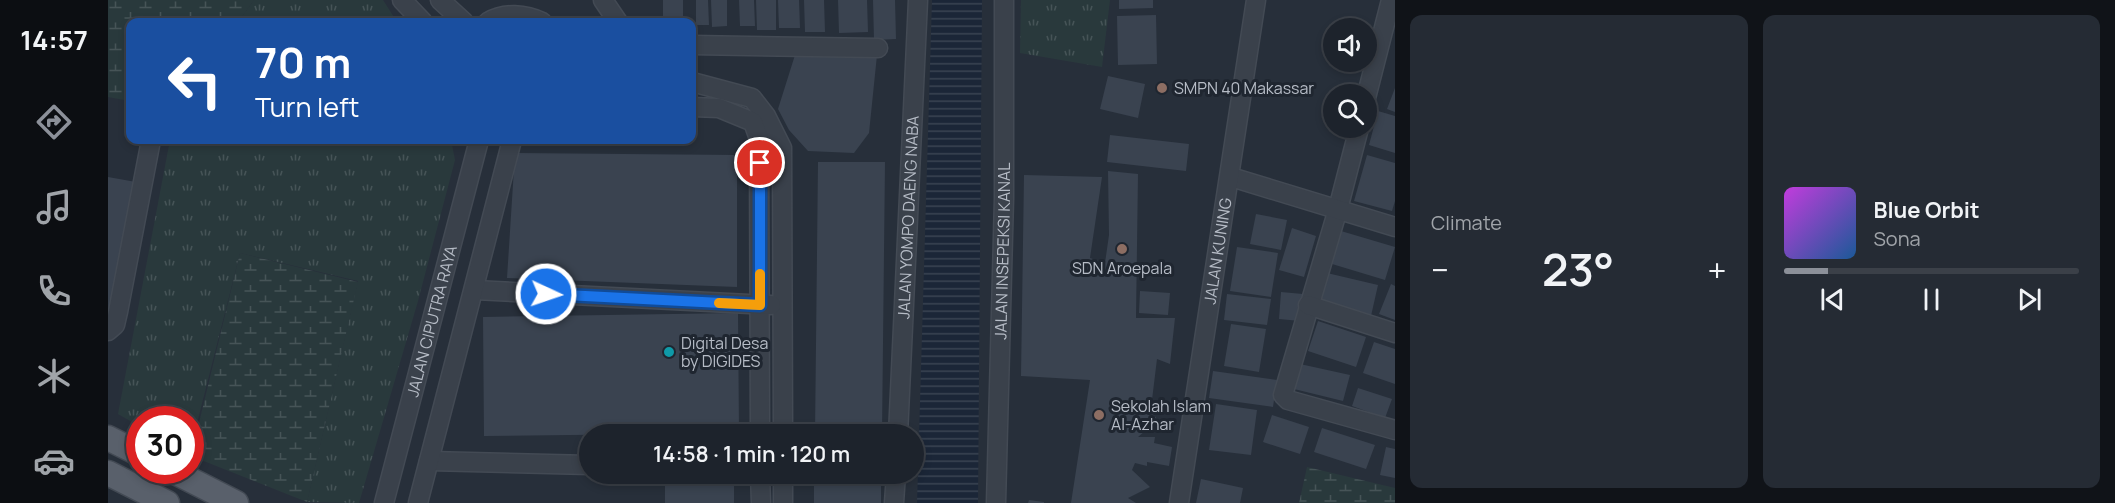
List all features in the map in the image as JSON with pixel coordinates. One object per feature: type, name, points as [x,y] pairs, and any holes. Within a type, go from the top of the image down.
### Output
[{"type":"main road","points":[[108,438],[126,447]]},
{"type":"main road","points":[[108,473],[167,503]]},
{"type":"main road","points":[[198,484],[236,503]]},
{"type":"street","points":[[402,0],[419,18]]},
{"type":"street","points":[[440,0],[460,18]]},
{"type":"street","points":[[603,0],[615,18]]},
{"type":"street","name":"JALAN YOMPO DAENG NABA","points":[[899,424],[918,0]]},
{"type":"street","name":"JALAN INSEPEKSI KANAL","points":[[996,503],[1004,198],[1004,0]]},
{"type":"street","name":"JALAN KUNING","points":[[1179,503],[1231,177],[1256,0]]},
{"type":"street","points":[[1370,84],[1391,0]]},
{"type":"street","points":[[502,18],[512,15],[534,18]]},
{"type":"street","points":[[696,45],[878,48]]},
{"type":"street","points":[[696,83],[752,98],[766,116],[782,148],[783,424]]},
{"type":"street","points":[[696,84],[700,85],[703,94],[696,104]]},
{"type":"street","points":[[696,106],[719,108],[753,122],[759,139],[760,424]]},
{"type":"street","points":[[1356,138],[1338,209],[1283,392],[1284,398],[1395,430]]},
{"type":"street","points":[[759,139],[773,140],[782,148]]},
{"type":"street","points":[[108,331],[115,325],[118,312],[150,144]]},
{"type":"street","name":"JALAN CIPUTRA RAYA","points":[[384,503],[477,144]]},
{"type":"street","name":"JALAN CIPUTRA RAYA","points":[[418,503],[511,144]]},
{"type":"street","points":[[1231,177],[1395,227]]},
{"type":"street","points":[[475,290],[782,305]]},
{"type":"street","points":[[1308,305],[1395,333]]},
{"type":"street","points":[[435,312],[467,319]]},
{"type":"street","points":[[760,393],[783,392]]},
{"type":"street","points":[[429,461],[579,465]]},
{"type":"street","points":[[760,484],[761,503]]},
{"type":"street","points":[[783,484],[783,503]]},
{"type":"street","points":[[894,503],[895,484]]},
{"type":"green space","points":[[108,0],[254,0],[241,18],[126,18],[126,100],[108,97]]},
{"type":"green space","points":[[254,0],[383,0],[394,18],[241,18]]},
{"type":"green space","points":[[1021,0],[1110,0],[1102,67],[1020,53]]},
{"type":"green space","points":[[169,144],[452,144],[455,160],[418,301],[359,503],[307,502],[358,281],[240,253],[201,406],[126,406],[126,419],[118,414]]},
{"type":"green space","points":[[240,253],[358,282],[307,502],[204,461],[203,406]]},
{"type":"green space","points":[[1307,467],[1395,488],[1395,503],[1299,503]]},
{"type":"water","points":[[932,0],[982,0],[978,503],[917,503],[918,484],[924,484],[924,424],[919,424]]},
{"type":"building","points":[[663,0],[683,0],[683,18],[663,18]]},
{"type":"building","points":[[696,0],[708,0],[709,25],[696,25]]},
{"type":"building","points":[[711,0],[727,0],[727,26],[712,27]]},
{"type":"building","points":[[739,0],[754,0],[755,26],[740,26]]},
{"type":"building","points":[[756,0],[776,0],[776,30],[757,30]]},
{"type":"building","points":[[778,0],[799,0],[800,28],[779,28]]},
{"type":"building","points":[[804,0],[824,0],[825,32],[805,32]]},
{"type":"building","points":[[838,0],[867,0],[868,32],[839,33]]},
{"type":"building","points":[[873,0],[895,0],[896,39],[874,40]]},
{"type":"building","points":[[1119,0],[1153,0],[1153,8],[1119,9]]},
{"type":"building","points":[[1156,15],[1157,64],[1118,65],[1117,16]]},
{"type":"building","points":[[795,55],[877,55],[869,133],[854,153],[808,151],[789,130],[778,109]]},
{"type":"building","points":[[1108,76],[1145,84],[1138,118],[1100,109]]},
{"type":"building","points":[[1395,88],[1395,112],[1387,109]]},
{"type":"building","points":[[1378,111],[1395,116],[1395,153],[1369,145],[1371,138],[1377,138]]},
{"type":"building","points":[[1110,135],[1189,144],[1186,171],[1107,162]]},
{"type":"building","points":[[515,153],[737,155],[737,287],[507,278]]},
{"type":"building","points":[[1367,155],[1395,163],[1395,201],[1392,211],[1354,201]]},
{"type":"building","points":[[818,162],[885,162],[882,424],[815,424]]},
{"type":"building","name":"Sekolah Islam Al-Azhar","points":[[1108,171],[1138,174],[1136,318],[1175,318],[1170,364],[1157,359],[1152,400],[1143,402],[1158,420],[1138,437],[1155,437],[1154,443],[1172,447],[1169,466],[1147,462],[1147,466],[1135,463],[1132,470],[1150,487],[1128,498],[1136,503],[1071,503],[1090,380],[1021,376],[1024,175],[1102,177],[1090,258],[1105,263],[1109,235]]},
{"type":"building","points":[[108,177],[136,182],[108,322]]},
{"type":"building","points":[[1256,214],[1287,220],[1281,250],[1250,244]]},
{"type":"building","points":[[1292,228],[1316,236],[1304,277],[1279,270]]},
{"type":"building","points":[[1341,231],[1395,247],[1385,280],[1332,264]]},
{"type":"building","points":[[1237,247],[1278,253],[1271,297],[1230,291]]},
{"type":"building","points":[[1327,273],[1378,285],[1371,316],[1320,303]]},
{"type":"building","points":[[1391,284],[1395,286],[1395,320],[1379,314]]},
{"type":"building","points":[[1140,291],[1170,293],[1168,315],[1139,313]]},
{"type":"building","points":[[1281,292],[1303,294],[1300,321],[1279,319]]},
{"type":"building","points":[[1227,294],[1271,299],[1267,325],[1224,320]]},
{"type":"building","points":[[738,313],[739,424],[579,424],[579,435],[484,436],[483,317]]},
{"type":"building","points":[[1318,321],[1366,337],[1356,367],[1308,351]]},
{"type":"building","points":[[1231,324],[1266,329],[1259,372],[1224,366]]},
{"type":"building","points":[[1374,342],[1395,349],[1395,384],[1363,373]]},
{"type":"building","points":[[1300,364],[1350,375],[1343,401],[1294,389]]},
{"type":"building","points":[[1213,371],[1277,380],[1273,407],[1209,398]]},
{"type":"building","points":[[1358,388],[1392,399],[1385,418],[1352,406]]},
{"type":"building","points":[[1216,404],[1257,410],[1251,455],[1209,450]]},
{"type":"building","points":[[1272,415],[1309,427],[1300,454],[1263,442]]},
{"type":"building","points":[[1322,428],[1375,445],[1366,469],[1314,452]]},
{"type":"building","points":[[1386,447],[1395,449],[1395,478],[1380,475]]},
{"type":"building","points":[[1201,479],[1243,488],[1240,503],[1196,503]]},
{"type":"building","points":[[665,484],[734,484],[734,503],[665,503]]},
{"type":"building","points":[[814,484],[881,484],[881,503],[814,503]]},
{"type":"building","points":[[1029,500],[1044,502],[1044,503],[1028,503]]},
{"type":"slow traffic","points":[[719,303],[760,305],[760,274]]},
{"type":"place","name":"SMPN 40 Makassar","points":[[1162,88]]},
{"type":"place","name":"SDN Aroepala","points":[[1122,249]]},
{"type":"place","name":"Digital Desa by DIGIDES","points":[[669,352]]},
{"type":"place","name":"Sekolah Islam Al-Azhar","points":[[1099,415]]},
{"type":"route","points":[[546,294],[760,305],[760,163]]}]
